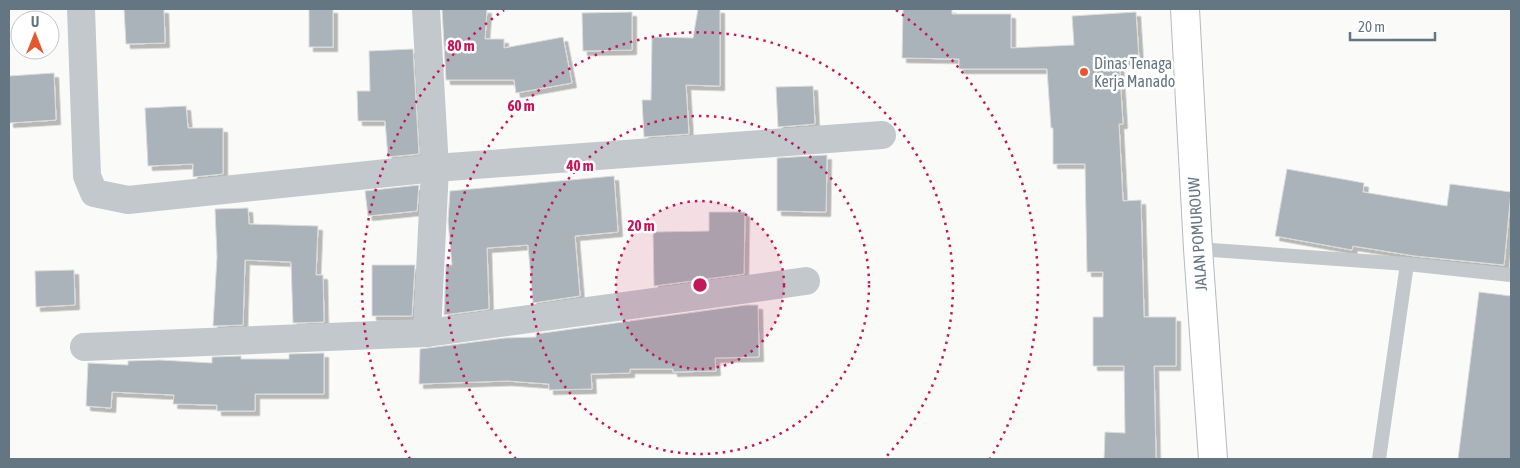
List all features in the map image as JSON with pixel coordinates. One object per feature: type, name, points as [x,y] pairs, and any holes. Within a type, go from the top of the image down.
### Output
[{"type":"main road","name":"JALAN POMUROUW","points":[[1185,9],[1198,249],[1213,459]]},
{"type":"street","points":[[81,9],[87,176],[94,193],[128,200],[435,168],[882,135]]},
{"type":"street","points":[[426,9],[435,168],[427,333]]},
{"type":"street","points":[[84,347],[427,333],[806,280]]},
{"type":"lane","points":[[1198,249],[1407,264],[1511,275]]},
{"type":"lane","points":[[1380,459],[1407,264]]},
{"type":"building","points":[[124,9],[164,9],[165,43],[126,44]]},
{"type":"building","points":[[309,9],[333,9],[333,47],[309,47]]},
{"type":"building","points":[[442,9],[487,9],[485,39],[504,39],[504,48],[563,37],[572,83],[516,93],[514,80],[446,80]]},
{"type":"building","points":[[698,9],[720,9],[720,86],[686,85],[689,134],[644,137],[642,100],[651,100],[652,37],[693,38]]},
{"type":"building","points":[[903,9],[952,9],[952,14],[1011,14],[1011,48],[1074,45],[1072,16],[1136,12],[1139,60],[1119,61],[1123,124],[1119,124],[1123,201],[1141,200],[1144,317],[1176,317],[1176,366],[1154,366],[1156,459],[1104,459],[1105,432],[1125,433],[1124,366],[1093,366],[1093,317],[1103,317],[1103,272],[1087,272],[1085,164],[1053,164],[1053,128],[1051,128],[1047,69],[959,69],[959,59],[902,58]]},
{"type":"building","points":[[632,12],[632,50],[583,51],[582,13]]},
{"type":"building","points":[[413,49],[419,154],[388,157],[385,121],[358,121],[357,91],[370,91],[369,51]]},
{"type":"building","points":[[54,73],[56,120],[9,123],[9,76]]},
{"type":"building","points":[[813,86],[815,124],[778,127],[776,87]]},
{"type":"building","points":[[186,106],[188,128],[223,128],[223,174],[193,177],[193,164],[148,166],[145,108]]},
{"type":"building","points":[[827,155],[826,212],[777,211],[777,158]]},
{"type":"building","points":[[1287,169],[1364,183],[1363,192],[1447,206],[1450,184],[1511,192],[1504,265],[1415,256],[1353,246],[1352,250],[1275,236]]},
{"type":"building","points":[[614,176],[618,232],[575,236],[580,296],[533,303],[528,245],[487,248],[489,309],[444,315],[446,265],[452,265],[448,221],[450,191]]},
{"type":"building","points":[[419,185],[417,211],[368,216],[365,191]]},
{"type":"building","points":[[248,208],[249,224],[318,226],[316,275],[323,275],[324,322],[293,323],[291,262],[245,260],[243,325],[213,326],[217,257],[215,209]]},
{"type":"building","points":[[709,212],[745,212],[744,274],[654,286],[653,232],[709,231]]},
{"type":"building","points":[[372,265],[415,265],[412,316],[372,316]]},
{"type":"building","points":[[74,270],[75,305],[36,307],[35,271]]},
{"type":"building","points":[[1479,292],[1511,296],[1511,459],[1458,459]]},
{"type":"building","points":[[746,305],[758,305],[759,357],[715,358],[716,371],[673,372],[673,369],[630,369],[630,373],[591,374],[592,389],[549,390],[549,384],[507,381],[419,384],[420,349],[505,338],[536,337],[536,334]]},
{"type":"building","points":[[324,353],[324,394],[255,394],[255,411],[217,411],[217,405],[173,404],[174,395],[112,392],[111,408],[86,406],[88,363],[128,365],[128,361],[160,360],[212,363],[212,357],[241,356],[241,359],[289,359],[289,354]]},
{"type":"place","name":"Dinas Tenaga Kerja Manado","points":[[1084,72]]}]
